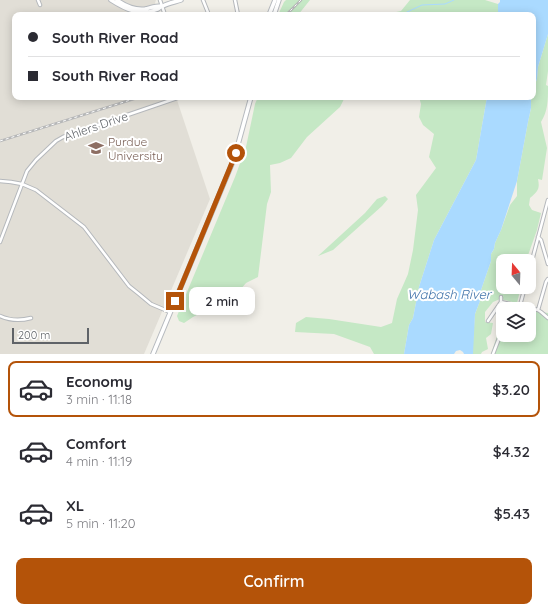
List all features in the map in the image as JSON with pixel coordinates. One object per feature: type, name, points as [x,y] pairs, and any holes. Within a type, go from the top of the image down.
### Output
[{"type":"main road","points":[[111,0],[122,7],[136,12],[148,12],[181,0]]},
{"type":"main road","points":[[117,0],[125,6],[135,9],[162,6]]},
{"type":"main road","points":[[270,12],[275,0]]},
{"type":"main road","points":[[275,12],[279,0]]},
{"type":"main road","points":[[153,354],[234,159],[250,100]]},
{"type":"street","points":[[38,0],[40,5]]},
{"type":"street","points":[[160,0],[164,12]]},
{"type":"street","points":[[204,0],[208,12]]},
{"type":"street","points":[[235,0],[237,12]]},
{"type":"street","name":"Ahlers Drive","points":[[0,242],[27,170],[56,141],[63,137],[171,100]]},
{"type":"street","points":[[0,181],[22,184],[36,190],[84,227],[129,286],[151,304],[170,312]]},
{"type":"street","points":[[534,254],[548,200]]},
{"type":"street","points":[[538,237],[541,240],[548,264]]},
{"type":"street","points":[[548,279],[538,310],[548,318]]},
{"type":"street","points":[[500,297],[500,302]]},
{"type":"street","points":[[488,321],[496,308]]},
{"type":"street","points":[[0,316],[13,321],[31,318]]},
{"type":"street","points":[[493,354],[498,342]]},
{"type":"shaded area","name":"Purdue University","points":[[0,0],[156,0],[155,3],[160,12],[12,12],[12,100],[177,100],[210,199],[144,354],[0,354]]},
{"type":"green space","points":[[286,0],[310,0],[300,12],[279,12]]},
{"type":"green space","points":[[410,0],[485,0],[498,4],[498,12],[396,12],[401,11]]},
{"type":"green space","points":[[548,34],[548,71],[546,85],[548,86],[548,101],[545,114],[541,122],[547,148],[542,180],[538,179],[538,190],[530,198],[529,205],[532,210],[541,213],[537,230],[528,254],[496,254],[496,294],[519,294],[517,302],[500,299],[493,302],[485,312],[485,322],[493,323],[491,334],[486,338],[488,349],[481,354],[472,354],[475,314],[480,301],[480,293],[491,261],[491,254],[510,205],[517,196],[517,181],[531,108],[530,100],[536,100],[538,67]]},
{"type":"green space","points":[[257,100],[344,100],[340,107],[307,137],[291,158],[280,163],[270,165],[271,192],[267,204],[258,277],[246,283],[229,303],[203,312],[184,323],[179,321],[177,316],[235,177],[246,147]]},
{"type":"green space","points":[[420,100],[486,100],[476,160],[434,240],[419,287],[413,318],[409,325],[404,354],[374,354],[370,347],[334,334],[295,332],[296,323],[306,317],[381,327],[392,323],[397,299],[408,274],[413,250],[418,210],[416,195],[436,168],[429,157],[434,134],[423,125],[419,117],[421,104]]},
{"type":"green space","points":[[385,196],[388,199],[382,206],[333,250],[318,256],[365,213],[377,199]]},
{"type":"green space","points":[[536,311],[548,313],[548,354],[491,354],[496,339],[496,342],[536,342]]},
{"type":"water","points":[[500,0],[548,0],[548,34],[538,67],[536,82],[536,12],[498,12],[498,4]]},
{"type":"water","name":"Wabash River","points":[[486,100],[531,100],[531,108],[517,181],[501,230],[491,254],[491,261],[480,293],[480,301],[475,314],[473,354],[464,354],[460,350],[456,351],[454,354],[404,354],[409,325],[413,318],[419,287],[434,240],[476,160]]},
{"type":"waterway","points":[[407,12],[422,5],[445,4],[454,0]]},
{"type":"railway","points":[[289,12],[301,0]]},
{"type":"railway","points":[[0,141],[130,100]]},
{"type":"place","name":"Purdue University","points":[[96,148]]},
{"type":"route","points":[[175,301],[236,153]]}]
